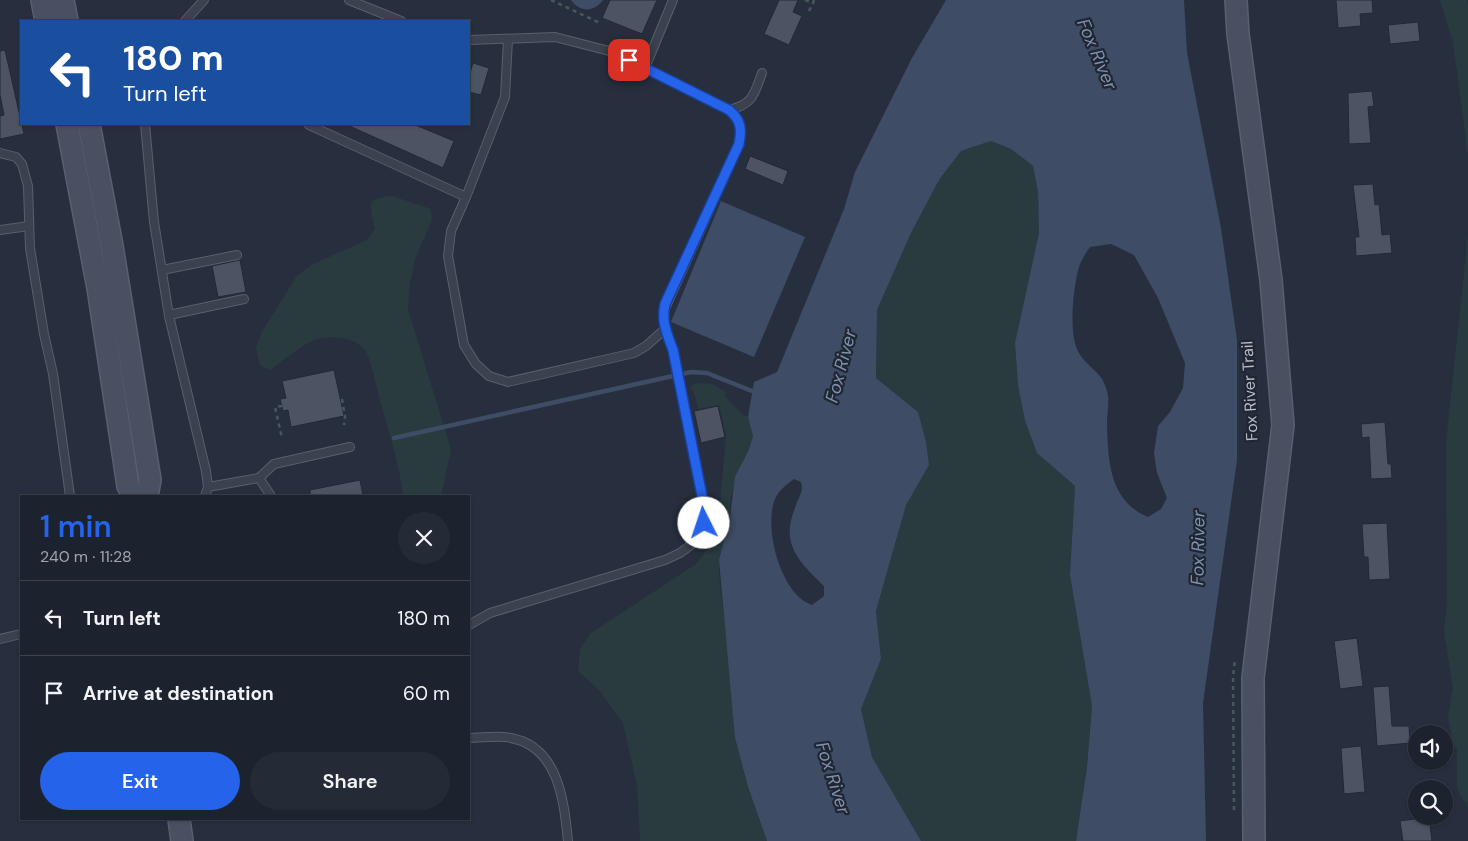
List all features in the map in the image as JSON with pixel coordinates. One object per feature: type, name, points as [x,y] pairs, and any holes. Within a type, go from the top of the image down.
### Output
[{"type":"street","points":[[42,0],[46,20]]},
{"type":"street","points":[[63,0],[67,20]]},
{"type":"street","points":[[1236,0],[1238,34],[1271,280],[1283,425],[1253,678],[1254,841]]},
{"type":"street","points":[[67,125],[98,288],[128,486],[133,495]]},
{"type":"street","points":[[89,125],[128,337],[150,480],[147,495]]},
{"type":"street","points":[[179,820],[182,841]]},
{"type":"lane","points":[[186,20],[204,0]]},
{"type":"lane","points":[[348,0],[398,20]]},
{"type":"lane","points":[[645,68],[673,0]]},
{"type":"lane","points":[[470,40],[555,37],[613,52],[729,110],[740,122],[742,129],[739,144],[665,304],[663,313],[665,329],[673,350],[705,511],[704,523],[691,545],[665,560],[490,614],[470,624]]},
{"type":"lane","points":[[508,39],[505,97],[451,232],[448,256],[464,345],[476,364],[488,376],[508,382],[634,353],[646,346],[665,329]]},
{"type":"lane","points":[[729,110],[746,104],[753,97],[762,74]]},
{"type":"lane","points":[[145,125],[154,222],[169,315],[208,487],[205,495]]},
{"type":"lane","points":[[309,125],[466,197]]},
{"type":"lane","points":[[0,153],[16,157],[22,164],[29,194],[29,226],[70,495]]},
{"type":"lane","points":[[0,230],[29,226]]},
{"type":"lane","points":[[162,270],[237,255]]},
{"type":"lane","points":[[169,315],[244,299]]},
{"type":"lane","points":[[208,487],[259,478],[274,464],[350,447]]},
{"type":"lane","points":[[259,478],[270,495]]},
{"type":"lane","points":[[0,639],[20,634]]},
{"type":"lane","points":[[470,738],[509,738],[531,746],[540,753],[558,779],[565,810],[568,841]]},
{"type":"path","points":[[551,0],[600,23]]},
{"type":"path","points":[[805,0],[813,2],[810,11]]},
{"type":"path","points":[[342,399],[345,417],[344,425]]},
{"type":"path","points":[[282,406],[276,407],[282,438]]},
{"type":"path","points":[[1234,812],[1233,676],[1235,658]]},
{"type":"shaded area","points":[[1440,0],[1467,0],[1468,5],[1468,155],[1453,42]]},
{"type":"shaded area","points":[[991,141],[1011,149],[1033,166],[1038,192],[1039,234],[1015,343],[1018,385],[1025,421],[1037,453],[1075,486],[1070,575],[1092,706],[1087,767],[1076,841],[921,841],[872,757],[861,709],[881,659],[876,611],[906,504],[929,465],[918,412],[876,378],[877,310],[911,233],[939,180],[961,151]]},
{"type":"shaded area","points":[[392,196],[431,209],[432,220],[415,259],[408,309],[451,450],[441,495],[403,495],[397,462],[372,367],[367,353],[360,345],[347,339],[320,338],[297,350],[270,370],[260,365],[256,348],[262,332],[296,277],[311,265],[367,240],[375,229],[371,205],[373,201]]},
{"type":"shaded area","points":[[1468,236],[1468,804],[1462,799],[1457,788],[1457,750],[1453,745],[1453,725],[1450,725],[1448,716],[1453,688],[1444,632],[1447,599],[1446,442]]},
{"type":"shaded area","points":[[696,383],[712,384],[726,392],[725,396],[741,413],[748,417],[753,436],[749,449],[743,459],[730,499],[730,517],[719,560],[719,576],[731,678],[735,738],[748,788],[767,841],[640,841],[637,785],[623,723],[599,690],[578,671],[580,649],[591,633],[696,564],[717,537],[726,436],[719,405],[698,409],[695,396],[690,387]]},
{"type":"water","points":[[571,0],[603,0],[591,9],[583,9]]},
{"type":"water","name":"Fox River","points":[[946,0],[1184,0],[1187,53],[1221,228],[1237,340],[1237,460],[1203,703],[1206,841],[1076,841],[1087,767],[1092,706],[1070,575],[1075,486],[1037,453],[1025,421],[1018,385],[1015,343],[1039,233],[1038,192],[1033,166],[1011,149],[991,141],[961,151],[939,180],[911,233],[877,310],[876,378],[918,412],[926,442],[929,465],[906,505],[876,611],[881,659],[861,709],[872,757],[921,841],[767,841],[748,787],[735,738],[719,560],[730,517],[735,477],[749,449],[753,436],[748,417],[754,382],[777,372],[844,209],[855,172],[912,58]],"holes":[[[1111,244],[1134,255],[1158,298],[1185,363],[1183,388],[1170,412],[1158,426],[1154,453],[1157,473],[1167,498],[1161,509],[1148,517],[1135,510],[1125,501],[1113,478],[1108,451],[1108,396],[1106,388],[1100,376],[1079,353],[1074,335],[1073,299],[1080,264],[1090,247]],[[794,479],[801,482],[802,489],[791,521],[791,542],[794,552],[824,586],[824,596],[812,605],[801,599],[791,588],[777,559],[773,543],[771,526],[775,499],[781,490]]]},
{"type":"water","points":[[721,201],[805,237],[754,357],[671,322]]},
{"type":"building","points":[[610,0],[657,0],[642,34],[602,18]]},
{"type":"building","points":[[779,0],[798,0],[793,12],[802,16],[789,45],[764,34]]},
{"type":"building","points":[[1336,0],[1372,0],[1373,13],[1360,14],[1361,26],[1338,28]]},
{"type":"building","points":[[1418,22],[1420,41],[1390,44],[1388,25]]},
{"type":"building","points":[[5,50],[20,116],[20,125],[22,125],[24,134],[0,139],[0,116],[4,115],[0,95],[0,51]]},
{"type":"building","points":[[473,63],[489,68],[481,95],[470,92],[470,73]]},
{"type":"building","points":[[1372,91],[1374,106],[1368,107],[1371,143],[1349,144],[1348,93]]},
{"type":"building","points":[[347,125],[415,125],[454,141],[443,168]]},
{"type":"building","points":[[750,156],[788,171],[783,185],[745,169]]},
{"type":"building","points":[[1373,184],[1375,205],[1379,204],[1382,235],[1390,234],[1392,253],[1356,256],[1355,237],[1359,237],[1353,185]]},
{"type":"building","points":[[240,260],[246,292],[218,297],[212,266]]},
{"type":"building","points":[[334,370],[344,416],[291,427],[288,410],[283,411],[280,399],[286,398],[282,381]]},
{"type":"building","points":[[718,406],[725,437],[701,443],[694,411]]},
{"type":"building","points":[[1385,422],[1388,464],[1391,464],[1392,478],[1371,479],[1369,437],[1362,438],[1361,424]]},
{"type":"building","points":[[360,480],[363,495],[310,495],[310,490]]},
{"type":"building","points":[[1387,523],[1390,579],[1369,580],[1368,557],[1364,557],[1362,524]]},
{"type":"building","points":[[1357,638],[1363,686],[1340,689],[1334,641]]},
{"type":"building","points":[[1389,686],[1392,726],[1408,726],[1408,743],[1377,746],[1373,687]]},
{"type":"building","points":[[1361,746],[1365,792],[1344,794],[1341,748]]},
{"type":"building","points":[[1408,820],[1408,825],[1430,825],[1432,841],[1403,841],[1400,821]]},
{"type":"waterway","points":[[394,438],[691,372],[707,373],[752,391]]},
{"type":"route","points":[[629,60],[729,110],[736,116],[742,129],[739,144],[665,304],[663,313],[665,329],[673,350],[705,511],[704,523]]}]
